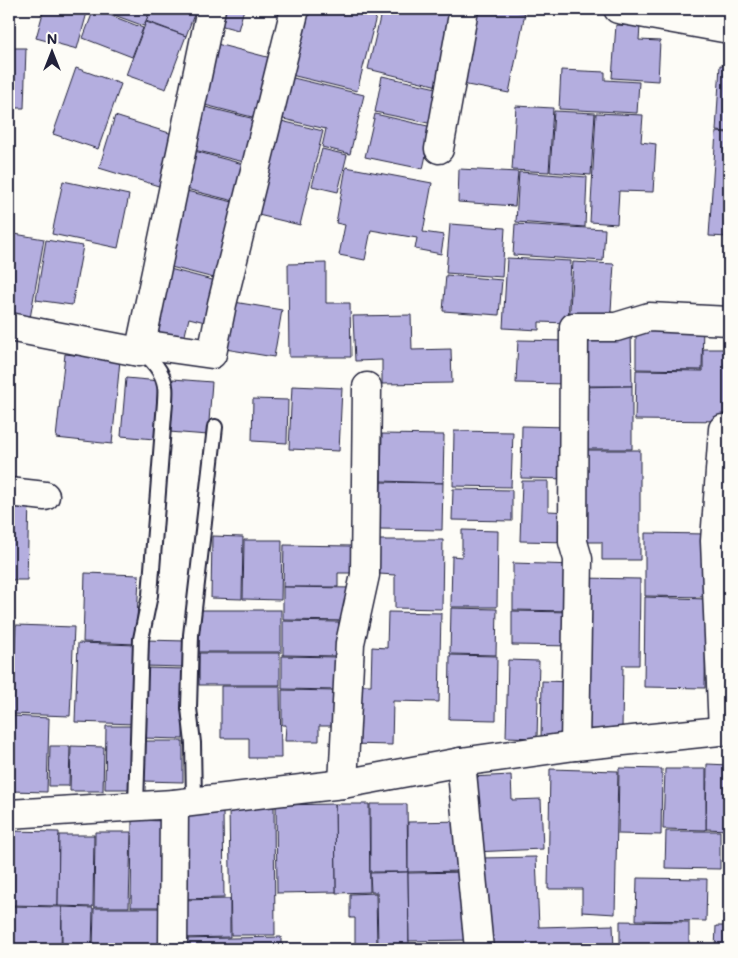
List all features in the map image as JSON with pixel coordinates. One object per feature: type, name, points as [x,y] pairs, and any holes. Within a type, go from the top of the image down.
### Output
[{"type":"street","points":[[140,348],[212,9]]},
{"type":"street","points":[[9,327],[140,348],[212,354],[222,304],[295,9]]},
{"type":"street","points":[[439,149],[464,9]]},
{"type":"street","points":[[618,9],[696,16],[729,29]]},
{"type":"street","points":[[574,746],[578,559],[573,542],[574,327],[616,327],[649,317],[729,322]]},
{"type":"street","points":[[343,784],[350,643],[365,574],[367,387]]},
{"type":"street","points":[[9,814],[184,802],[343,784],[461,762],[574,746],[726,730],[715,541],[723,429]]},
{"type":"street","points":[[9,492],[45,496]]},
{"type":"street","points":[[461,762],[479,949]]},
{"type":"street","points":[[173,949],[184,802]]},
{"type":"lane","points":[[136,806],[141,639],[150,595],[165,402],[165,386],[160,374],[152,361],[140,348]]},
{"type":"lane","points":[[184,802],[194,744],[189,708],[190,635],[215,427]]},
{"type":"building","points":[[44,9],[88,9],[77,49],[36,38]]},
{"type":"building","points":[[94,9],[143,28],[132,57],[83,38]]},
{"type":"building","points":[[98,9],[151,9],[144,26]]},
{"type":"building","points":[[151,9],[196,9],[186,36],[146,21]]},
{"type":"building","points":[[216,9],[244,9],[238,30],[212,23]]},
{"type":"building","points":[[308,9],[378,9],[357,91],[291,75]]},
{"type":"building","points":[[382,9],[426,9],[455,15],[438,86],[368,69]]},
{"type":"building","points":[[477,9],[503,9],[525,13],[509,93],[462,84]]},
{"type":"building","points":[[146,22],[186,36],[166,89],[126,75]]},
{"type":"building","points":[[616,25],[640,26],[639,40],[660,41],[658,81],[612,78]]},
{"type":"building","points":[[209,42],[271,58],[256,118],[193,102]]},
{"type":"building","points":[[9,48],[26,48],[24,108],[9,108]]},
{"type":"building","points":[[720,65],[729,66],[729,132],[716,131]]},
{"type":"building","points":[[76,68],[121,84],[98,149],[53,134]]},
{"type":"building","points":[[561,70],[605,72],[605,80],[639,82],[637,113],[559,109]]},
{"type":"building","points":[[285,76],[364,95],[350,154],[322,147],[326,129],[275,117]]},
{"type":"building","points":[[382,76],[441,89],[433,124],[375,112]]},
{"type":"building","points":[[197,105],[255,119],[244,162],[186,148]]},
{"type":"building","points":[[516,106],[553,108],[549,172],[512,170]]},
{"type":"building","points":[[554,111],[595,113],[591,175],[550,172]]},
{"type":"building","points":[[596,113],[643,115],[641,142],[656,144],[653,192],[619,191],[617,224],[590,222]]},
{"type":"building","points":[[375,114],[432,127],[423,169],[365,157]]},
{"type":"building","points":[[115,116],[179,136],[162,187],[99,168]]},
{"type":"building","points":[[273,119],[323,131],[300,225],[250,213]]},
{"type":"building","points":[[716,132],[729,133],[729,237],[709,236]]},
{"type":"building","points":[[187,149],[243,164],[234,201],[178,187]]},
{"type":"building","points":[[322,149],[347,155],[338,192],[312,186]]},
{"type":"building","points":[[346,167],[432,183],[423,232],[444,235],[441,254],[415,249],[417,238],[371,230],[365,260],[339,255],[345,225],[336,223]]},
{"type":"building","points":[[459,169],[518,172],[515,206],[458,202]]},
{"type":"building","points":[[519,172],[587,177],[585,227],[516,222]]},
{"type":"building","points":[[63,181],[129,195],[118,248],[52,234]]},
{"type":"building","points":[[182,190],[233,202],[214,278],[163,265]]},
{"type":"building","points":[[450,224],[505,228],[502,277],[446,273]]},
{"type":"building","points":[[515,224],[605,229],[603,261],[513,255]]},
{"type":"building","points":[[9,233],[44,239],[29,324],[9,320]]},
{"type":"building","points":[[46,240],[83,246],[72,305],[36,300]]},
{"type":"building","points":[[507,258],[571,261],[568,323],[539,322],[539,330],[503,328]]},
{"type":"building","points":[[573,262],[614,264],[610,326],[569,324]]},
{"type":"building","points":[[326,263],[326,303],[350,303],[351,357],[289,357],[288,264]]},
{"type":"building","points":[[162,267],[220,282],[209,323],[189,318],[184,339],[146,329]]},
{"type":"building","points":[[446,275],[502,280],[499,315],[443,311]]},
{"type":"building","points":[[228,301],[282,310],[274,357],[219,348]]},
{"type":"building","points":[[411,315],[412,350],[451,349],[452,383],[382,384],[382,360],[355,361],[353,316]]},
{"type":"building","points":[[636,324],[703,324],[702,370],[636,369]]},
{"type":"building","points":[[631,329],[632,386],[577,386],[582,330]]},
{"type":"building","points":[[518,340],[569,341],[568,384],[516,383]]},
{"type":"building","points":[[703,349],[729,349],[729,421],[635,420],[636,370],[703,371]]},
{"type":"building","points":[[65,354],[120,360],[112,444],[56,438]]},
{"type":"building","points":[[126,378],[160,381],[154,439],[121,436]]},
{"type":"building","points":[[173,379],[212,382],[208,435],[169,432]]},
{"type":"building","points":[[292,386],[342,388],[339,451],[289,449]]},
{"type":"building","points":[[632,386],[632,449],[577,449],[577,387]]},
{"type":"building","points":[[253,399],[288,400],[287,443],[252,441]]},
{"type":"building","points":[[522,426],[570,427],[569,479],[521,478]]},
{"type":"building","points":[[454,431],[513,432],[511,487],[453,486]]},
{"type":"building","points":[[382,434],[444,435],[443,483],[381,481]]},
{"type":"building","points":[[578,450],[640,450],[640,560],[602,560],[602,542],[578,542]]},
{"type":"building","points":[[522,481],[548,481],[548,511],[570,512],[569,542],[520,541]]},
{"type":"building","points":[[381,482],[443,483],[442,530],[380,529]]},
{"type":"building","points":[[453,489],[512,490],[512,521],[452,520]]},
{"type":"building","points":[[9,499],[29,499],[27,580],[9,580]]},
{"type":"building","points":[[462,530],[498,531],[497,607],[451,607],[452,556],[462,557]]},
{"type":"building","points":[[645,533],[707,534],[707,597],[645,596]]},
{"type":"building","points":[[212,536],[243,537],[242,599],[211,598]]},
{"type":"building","points":[[244,540],[282,540],[281,600],[243,599]]},
{"type":"building","points":[[379,540],[443,540],[442,609],[395,608],[395,575],[379,574]]},
{"type":"building","points":[[284,545],[352,546],[352,573],[338,573],[338,587],[283,587]]},
{"type":"building","points":[[513,563],[575,565],[573,611],[513,610]]},
{"type":"building","points":[[85,573],[139,575],[136,644],[83,642]]},
{"type":"building","points":[[580,578],[640,579],[639,665],[623,665],[622,730],[578,729]]},
{"type":"building","points":[[283,587],[352,588],[351,621],[283,620]]},
{"type":"building","points":[[645,597],[706,599],[705,688],[644,687]]},
{"type":"building","points":[[451,608],[497,609],[496,655],[450,654]]},
{"type":"building","points":[[199,610],[281,610],[281,652],[199,652]]},
{"type":"building","points":[[512,611],[573,612],[573,646],[512,645]]},
{"type":"building","points":[[388,612],[441,613],[439,702],[393,701],[392,745],[350,744],[352,685],[371,685],[372,647],[387,648]]},
{"type":"building","points":[[283,621],[339,622],[338,656],[283,655]]},
{"type":"building","points":[[16,625],[74,627],[70,716],[12,714]]},
{"type":"building","points":[[145,640],[186,641],[185,667],[144,666]]},
{"type":"building","points":[[78,643],[137,645],[135,724],[75,722]]},
{"type":"building","points":[[199,653],[280,653],[280,685],[199,685]]},
{"type":"building","points":[[450,655],[497,656],[496,720],[449,719]]},
{"type":"building","points":[[282,656],[338,657],[338,690],[282,689]]},
{"type":"building","points":[[508,660],[539,661],[537,738],[506,737]]},
{"type":"building","points":[[144,668],[185,669],[183,739],[143,738]]},
{"type":"building","points":[[542,681],[573,682],[572,738],[541,738]]},
{"type":"building","points":[[221,686],[280,686],[281,758],[249,758],[249,738],[221,738]]},
{"type":"building","points":[[282,690],[338,691],[337,726],[319,726],[319,741],[285,741],[286,725],[282,725]]},
{"type":"building","points":[[13,716],[49,718],[47,792],[11,791]]},
{"type":"building","points":[[106,726],[134,726],[132,789],[105,789]]},
{"type":"building","points":[[142,741],[183,741],[183,782],[142,781]]},
{"type":"building","points":[[50,746],[70,746],[69,786],[49,786]]},
{"type":"building","points":[[71,746],[104,747],[103,791],[70,791]]},
{"type":"building","points":[[707,764],[729,765],[729,830],[706,829]]},
{"type":"building","points":[[619,768],[662,769],[661,835],[618,834]]},
{"type":"building","points":[[550,769],[618,771],[615,914],[582,912],[582,889],[548,889]]},
{"type":"building","points":[[665,769],[706,769],[706,830],[663,829]]},
{"type":"building","points":[[511,775],[512,800],[541,799],[543,849],[473,852],[471,777]]},
{"type":"building","points":[[335,804],[369,804],[370,892],[336,893]]},
{"type":"building","points":[[335,804],[336,892],[277,893],[276,805]]},
{"type":"building","points":[[370,804],[407,804],[408,872],[370,872]]},
{"type":"building","points":[[274,807],[275,935],[231,935],[229,808]]},
{"type":"building","points":[[223,812],[224,898],[177,899],[176,813]]},
{"type":"building","points":[[132,820],[166,821],[166,907],[131,907]]},
{"type":"building","points":[[465,821],[465,871],[408,872],[408,822]]},
{"type":"building","points":[[9,831],[59,832],[58,906],[9,905]]},
{"type":"building","points":[[666,831],[720,831],[720,869],[665,868]]},
{"type":"building","points":[[95,832],[131,832],[129,907],[94,907]]},
{"type":"building","points":[[59,835],[94,835],[93,907],[58,906]]},
{"type":"building","points":[[536,857],[539,927],[613,925],[614,949],[484,949],[481,858]]},
{"type":"building","points":[[408,872],[409,947],[378,948],[377,892],[371,892],[370,873]]},
{"type":"building","points":[[469,872],[470,940],[409,941],[408,873]]},
{"type":"building","points":[[637,878],[707,879],[706,921],[636,920]]},
{"type":"building","points":[[376,893],[377,948],[355,948],[355,918],[350,918],[350,894]]},
{"type":"building","points":[[230,899],[230,937],[178,938],[177,900]]},
{"type":"building","points":[[9,906],[62,907],[61,949],[9,949]]},
{"type":"building","points":[[62,907],[93,908],[92,949],[62,949]]},
{"type":"building","points":[[94,908],[166,908],[165,949],[93,949]]},
{"type":"building","points":[[620,921],[689,922],[689,949],[620,949]]},
{"type":"building","points":[[716,926],[729,926],[729,949],[715,949]]},
{"type":"building","points":[[281,937],[281,949],[182,949],[182,939]]},
{"type":"building","points":[[286,944],[354,944],[354,949],[286,949]]}]
